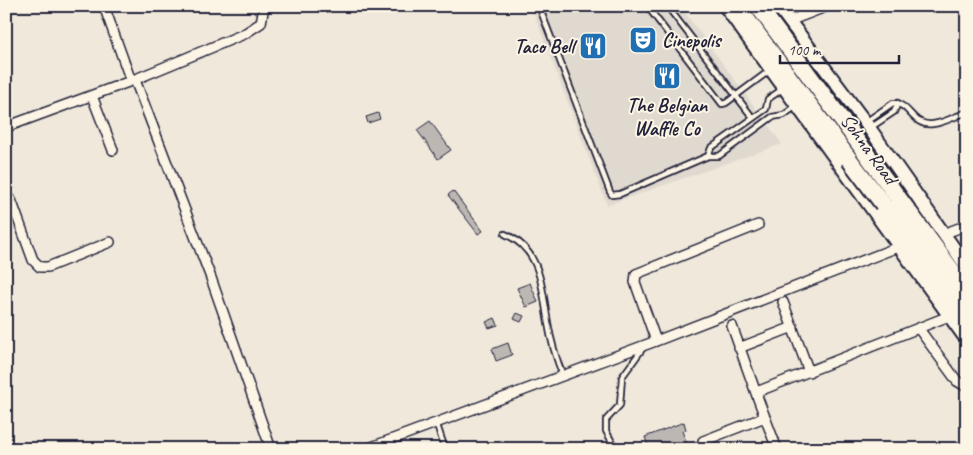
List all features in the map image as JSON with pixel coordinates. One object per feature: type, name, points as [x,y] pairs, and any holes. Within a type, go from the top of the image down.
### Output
[{"type":"highway","name":"Sohna Road","points":[[738,6],[847,166],[890,200],[967,291]]},
{"type":"highway","name":"Sohna Road","points":[[758,6],[863,150],[890,200],[967,318]]},
{"type":"main road","points":[[724,6],[796,106],[847,166],[866,202],[967,340]]},
{"type":"main road","points":[[778,6],[868,125],[967,267]]},
{"type":"main road","points":[[847,166],[867,166],[885,150]]},
{"type":"main road","points":[[866,202],[868,194],[874,188],[890,178],[904,177]]},
{"type":"street","points":[[104,6],[211,278],[271,449]]},
{"type":"street","points":[[6,127],[133,80],[244,34],[261,22],[264,6]]},
{"type":"street","points":[[789,21],[828,6]]},
{"type":"street","points":[[92,96],[113,150]]},
{"type":"street","points":[[6,199],[11,200],[33,260],[40,267],[48,267],[110,242]]},
{"type":"street","points":[[656,341],[635,282],[636,274],[758,225]]},
{"type":"street","points":[[943,234],[967,225]]},
{"type":"street","points":[[366,449],[656,341],[898,247]]},
{"type":"street","points":[[783,302],[809,372]]},
{"type":"street","points":[[757,396],[761,390],[949,316]]},
{"type":"street","points":[[732,326],[738,348],[777,449]]},
{"type":"street","points":[[738,348],[793,328]]},
{"type":"street","points":[[919,329],[957,381],[967,387]]},
{"type":"street","points":[[702,441],[765,417]]},
{"type":"lane","points":[[539,6],[610,192],[620,194],[708,156],[719,156],[772,117],[784,115],[796,106]]},
{"type":"lane","points":[[647,6],[720,102],[726,103],[771,70]]},
{"type":"lane","points":[[667,6],[753,118]]},
{"type":"lane","points":[[708,156],[712,148],[766,109],[768,99],[784,88]]},
{"type":"lane","points":[[868,125],[891,104],[898,103],[903,105],[914,119],[925,124],[938,123],[967,112]]},
{"type":"lane","points":[[868,125],[894,112],[898,103]]},
{"type":"lane","points":[[766,109],[772,117]]},
{"type":"lane","points":[[505,234],[516,239],[524,247],[540,274],[554,351],[563,376]]},
{"type":"lane","points":[[616,449],[606,431],[606,420],[622,400],[621,381],[623,375],[645,345]]},
{"type":"lane","points":[[436,422],[445,449]]},
{"type":"shaded area","points":[[531,6],[680,6],[782,144],[607,205]]},
{"type":"building","points":[[378,113],[380,119],[368,123],[366,117]]},
{"type":"building","points":[[430,121],[451,150],[438,159],[417,130]]},
{"type":"building","points":[[453,191],[483,231],[478,234],[448,195]]},
{"type":"building","points":[[530,283],[538,302],[526,307],[517,288]]},
{"type":"building","points":[[517,313],[524,316],[521,322],[514,319]]},
{"type":"building","points":[[495,318],[498,325],[489,328],[486,322]]},
{"type":"building","points":[[508,343],[512,355],[496,361],[492,349]]},
{"type":"building","points":[[684,422],[686,430],[682,431],[689,449],[649,449],[645,437]]},
{"type":"place","name":"Cinepolis","points":[[643,40]]},
{"type":"place","name":"Taco Bell","points":[[593,46]]},
{"type":"place","name":"The Belgian Waffle Co","points":[[667,76]]}]
